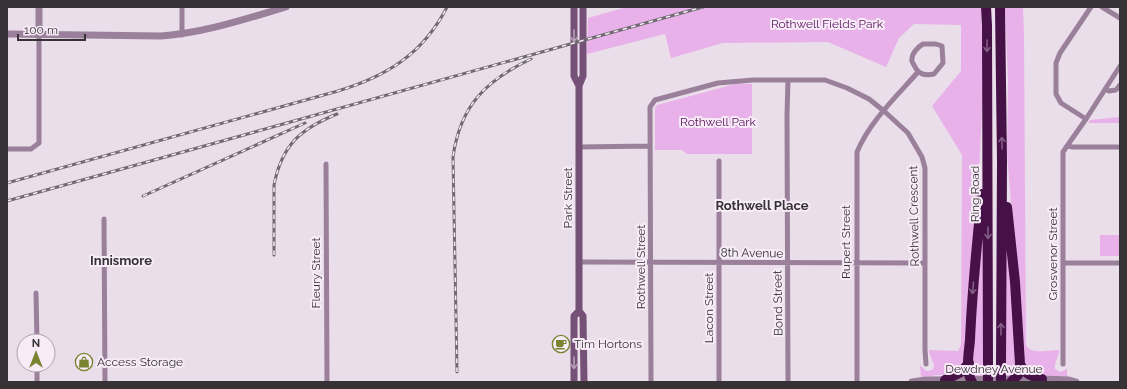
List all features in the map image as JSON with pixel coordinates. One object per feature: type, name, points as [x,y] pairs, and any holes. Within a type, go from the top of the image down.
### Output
[{"type":"highway","name":"Ring Road","points":[[986,7],[988,138],[988,382]]},
{"type":"highway","points":[[1000,7],[1002,162],[1001,382]]},
{"type":"highway","points":[[971,381],[969,363],[974,280],[988,138]]},
{"type":"highway","points":[[1002,162],[1015,282],[1020,364],[1018,375],[1013,381]]},
{"type":"highway","points":[[945,380],[961,372],[969,363]]},
{"type":"highway","points":[[1020,364],[1028,375],[1042,380]]},
{"type":"main road","name":"Park Street","points":[[574,7],[574,76],[579,86]]},
{"type":"main road","name":"Park Street","points":[[574,382],[574,316],[579,311],[579,86],[583,76],[583,7]]},
{"type":"main road","name":"Park Street","points":[[579,311],[584,316],[584,382]]},
{"type":"street","points":[[7,149],[32,149],[40,143],[39,7]]},
{"type":"street","points":[[182,7],[182,35]]},
{"type":"street","points":[[7,34],[182,35],[202,31],[286,7]]},
{"type":"street","points":[[1086,119],[1061,103],[1056,94],[1056,63],[1060,53],[1091,7]]},
{"type":"street","points":[[1102,7],[1120,18]]},
{"type":"street","points":[[922,44],[936,44],[942,46],[943,63],[934,74],[927,76],[918,72],[912,63],[916,49],[922,44]]},
{"type":"street","points":[[1120,66],[1067,146],[1120,147]]},
{"type":"street","name":"Rupert Street","points":[[857,382],[857,152],[863,138],[918,72]]},
{"type":"street","name":"Rothwell Crescent","points":[[650,152],[650,107],[655,100],[718,83],[753,80],[825,80],[869,98],[908,133],[924,162],[926,364]]},
{"type":"street","name":"Bond Street","points":[[788,80],[788,382]]},
{"type":"street","points":[[1105,89],[1109,91],[1116,90],[1120,85]]},
{"type":"street","points":[[579,147],[650,146]]},
{"type":"street","name":"Grosvenor Street","points":[[1063,364],[1063,152],[1067,146]]},
{"type":"street","name":"Rothwell Street","points":[[650,152],[651,382]]},
{"type":"street","name":"Lacon Street","points":[[719,161],[719,382]]},
{"type":"street","name":"Fleury Street","points":[[326,164],[327,382]]},
{"type":"street","points":[[104,219],[105,382]]},
{"type":"street","name":"8th Avenue","points":[[579,262],[925,263]]},
{"type":"street","points":[[1063,263],[1120,263]]},
{"type":"street","points":[[36,293],[37,333]]},
{"type":"street","name":"Dewdney Avenue","points":[[912,382],[945,380],[1069,380],[1076,382]]},
{"type":"green space","name":"Rothwell Fields Park","points":[[627,7],[981,7],[983,68],[978,192],[965,356],[961,368],[948,374],[921,377],[920,365],[926,371],[932,370],[934,365],[929,350],[958,351],[961,345],[962,155],[932,106],[961,71],[961,25],[914,24],[899,38],[886,67],[828,42],[723,43],[671,58],[665,34],[587,54],[588,18]]},
{"type":"green space","points":[[1005,7],[1023,7],[1026,345],[1028,348],[1036,351],[1059,350],[1055,369],[1060,372],[1067,368],[1067,377],[1033,374],[1024,363],[1007,154],[1008,80]]},
{"type":"green space","name":"Rothwell Park","points":[[735,84],[752,84],[752,154],[687,154],[682,150],[655,150],[655,107],[657,105]]},
{"type":"green space","points":[[1120,117],[1120,123],[1088,123],[1090,120]]},
{"type":"green space","points":[[1005,219],[1016,348],[1014,376],[1005,377]]},
{"type":"green space","points":[[983,228],[984,377],[973,377],[972,346]]},
{"type":"green space","points":[[1100,235],[1120,235],[1120,256],[1100,256]]},
{"type":"railway","points":[[7,183],[356,85],[388,70],[415,50],[427,38],[447,7]]},
{"type":"railway","points":[[7,201],[703,7]]},
{"type":"railway","points":[[457,372],[453,157],[457,139],[462,123],[469,109],[488,86],[515,67],[531,59]]},
{"type":"railway","points":[[274,255],[274,185],[277,171],[282,159],[295,140],[303,133],[313,126],[337,114]]},
{"type":"railway","points":[[143,196],[305,123]]},
{"type":"place","name":"Tim Hortons","points":[[561,344]]},
{"type":"place","name":"Access Storage","points":[[84,362]]},
{"type":"district","name":"Rothwell Place","points":[[762,205]]},
{"type":"district","name":"Innismore","points":[[121,260]]}]
